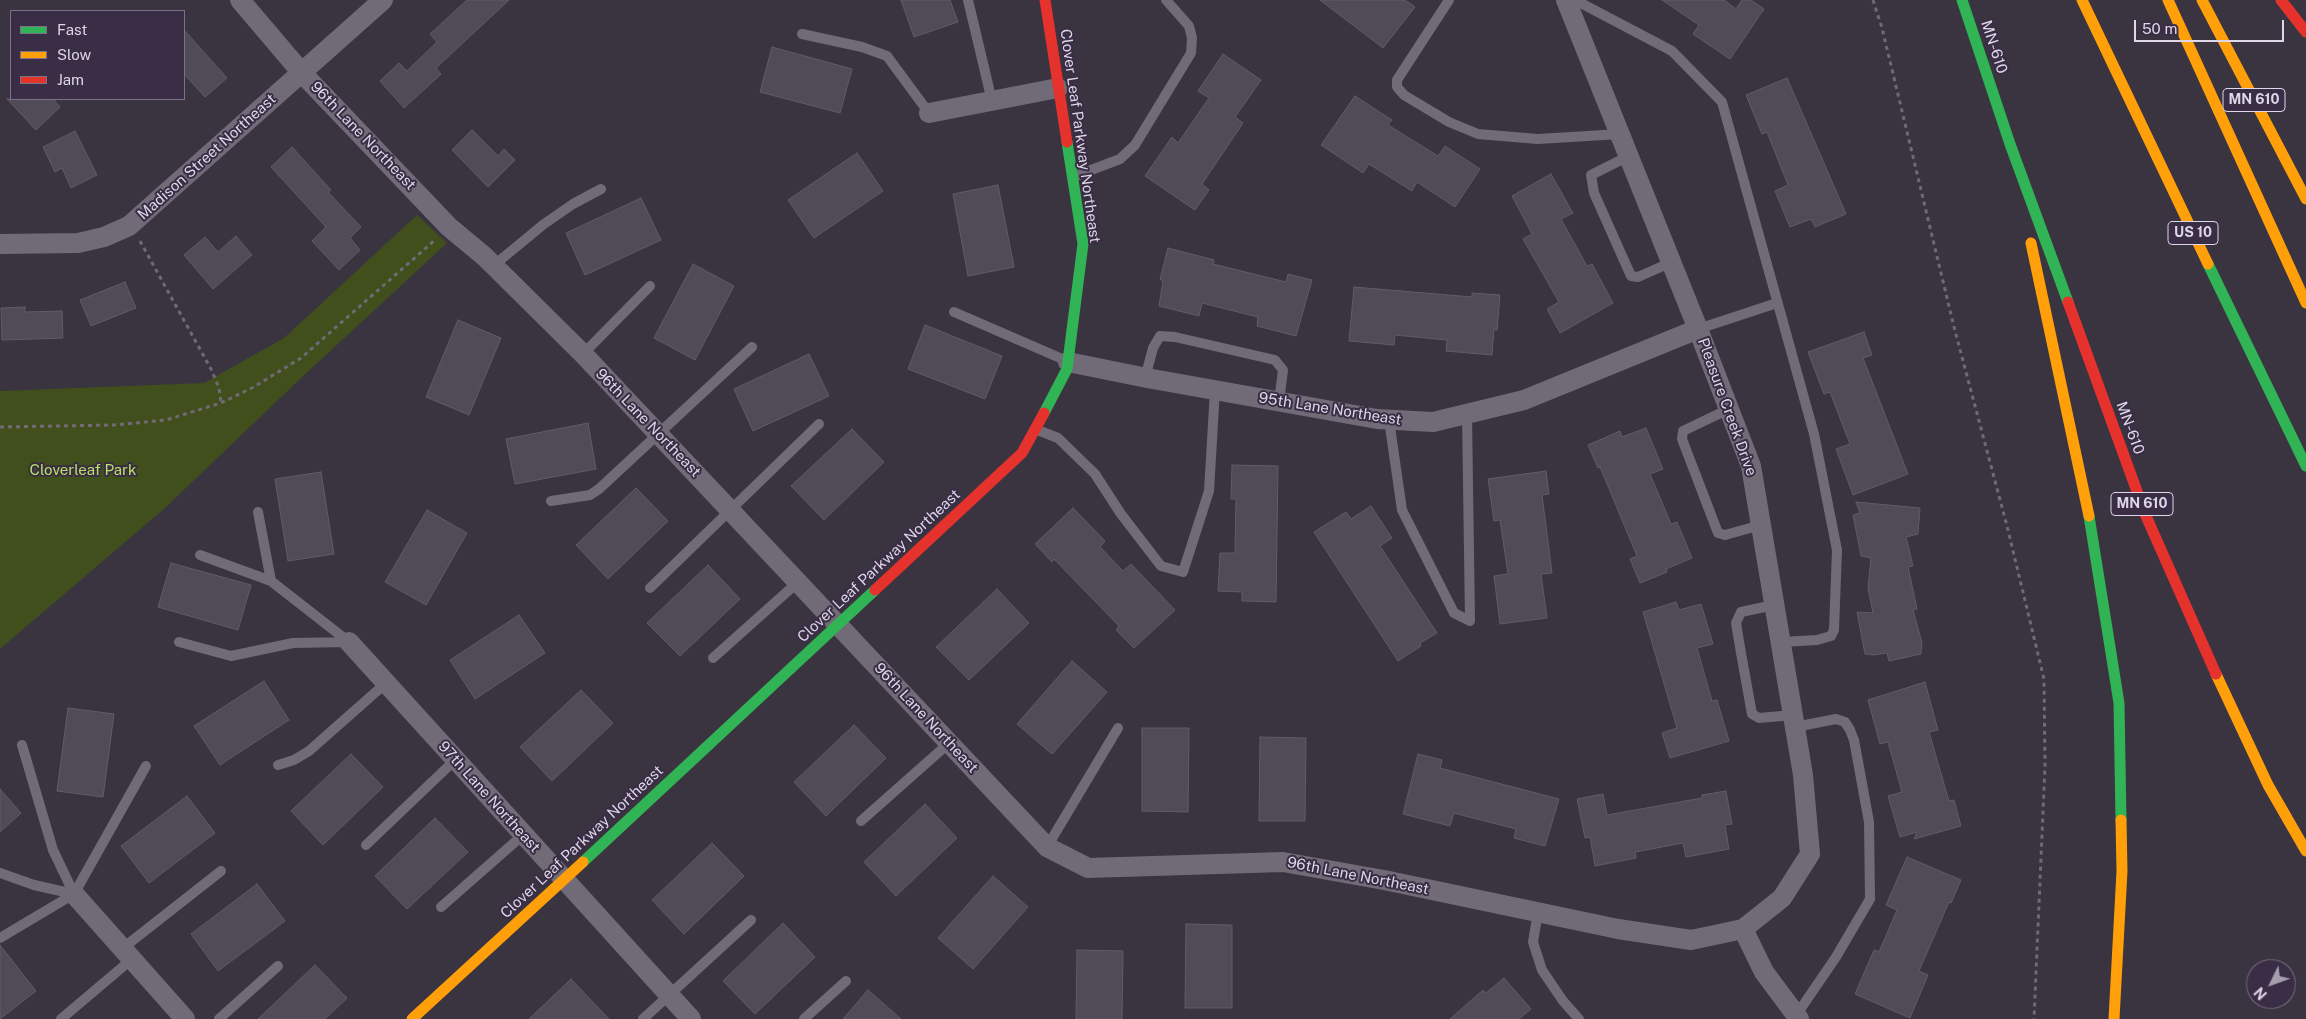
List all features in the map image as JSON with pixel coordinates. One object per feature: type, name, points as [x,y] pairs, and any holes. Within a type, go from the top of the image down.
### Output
[{"type":"main road","name":"Clover Leaf Parkway Northeast","points":[[412,1019],[564,880],[1022,452],[1067,369],[1083,244],[1045,0]]},
{"type":"main road","name":"MN-610","points":[[1962,0],[2010,144],[2146,516],[2205,651],[2264,776],[2306,851]]},
{"type":"main road","name":"US 10","points":[[2082,0],[2155,156],[2306,466]]},
{"type":"main road","points":[[2168,0],[2208,83],[2306,303]]},
{"type":"main road","name":"MN 610","points":[[2202,0],[2306,199]]},
{"type":"main road","points":[[2281,0],[2306,32]]},
{"type":"main road","points":[[2010,144],[2086,497],[2119,703],[2122,871],[2114,1019]]},
{"type":"street","name":"96th Lane Northeast","points":[[240,0],[302,73],[449,227],[493,266],[583,354],[1047,847],[1088,868],[1283,862],[1384,880],[1618,929],[1691,940],[1743,929]]},
{"type":"street","name":"Madison Street Northeast","points":[[0,244],[78,243],[104,237],[129,226],[383,0]]},
{"type":"street","name":"Pleasure Creek Drive","points":[[1566,0],[1672,262],[1751,466],[1803,775],[1810,854],[1782,898],[1743,929]]},
{"type":"street","points":[[929,113],[1058,88]]},
{"type":"street","name":"95th Lane Northeast","points":[[1068,362],[1279,402],[1389,420],[1433,422],[1524,400],[1698,329]]},
{"type":"street","name":"97th Lane Northeast","points":[[349,642],[691,1019]]},
{"type":"street","points":[[74,894],[185,1019]]},
{"type":"street","points":[[1743,929],[1764,972],[1797,1018]]},
{"type":"lane","points":[[968,0],[992,101]]},
{"type":"lane","points":[[1072,178],[1120,159],[1135,145],[1191,53],[1192,38],[1189,26],[1166,0]]},
{"type":"lane","points":[[1449,0],[1397,80],[1397,87],[1404,95],[1449,122],[1478,134],[1538,139],[1620,134]]},
{"type":"lane","points":[[1575,0],[1672,51],[1722,102],[1814,434],[1837,550],[1834,630],[1831,636],[1817,640],[1780,642]]},
{"type":"lane","points":[[802,34],[862,47],[887,56],[929,113]]},
{"type":"lane","points":[[1629,156],[1591,175],[1594,194],[1631,276],[1638,277],[1672,262]]},
{"type":"lane","points":[[493,266],[544,224],[573,204],[601,189]]},
{"type":"lane","points":[[583,354],[650,286]]},
{"type":"lane","points":[[1698,329],[1777,303]]},
{"type":"lane","points":[[954,312],[1068,362]]},
{"type":"lane","points":[[1145,378],[1153,348],[1160,336],[1175,337],[1275,360],[1283,370],[1279,402]]},
{"type":"lane","points":[[551,500],[590,495],[599,490],[752,346]]},
{"type":"lane","points":[[1035,429],[1058,438],[1095,474],[1121,514],[1161,566],[1184,572],[1209,491],[1215,390]]},
{"type":"lane","points":[[1729,409],[1683,431],[1682,439],[1718,533],[1725,535],[1761,525]]},
{"type":"lane","points":[[1389,420],[1402,510],[1454,612],[1470,621],[1467,414]]},
{"type":"lane","points":[[650,588],[730,508],[819,424]]},
{"type":"lane","points":[[258,512],[271,581]]},
{"type":"lane","points":[[200,555],[271,581],[349,642]]},
{"type":"lane","points":[[713,658],[798,582]]},
{"type":"lane","points":[[1774,605],[1741,612],[1736,623],[1752,714],[1759,718],[1794,721],[1836,719],[1845,722],[1854,740],[1869,822],[1870,899],[1797,1018]]},
{"type":"lane","points":[[179,642],[231,656],[294,643],[349,642]]},
{"type":"lane","points":[[278,765],[294,760],[308,751],[386,683]]},
{"type":"lane","points":[[1047,847],[1118,728]]},
{"type":"lane","points":[[861,821],[949,743]]},
{"type":"lane","points":[[22,745],[53,850],[74,894]]},
{"type":"lane","points":[[366,845],[455,760]]},
{"type":"lane","points":[[0,938],[74,894],[146,766]]},
{"type":"lane","points":[[441,907],[523,834]]},
{"type":"lane","points":[[61,1019],[127,954],[221,871]]},
{"type":"lane","points":[[0,873],[34,885],[74,894]]},
{"type":"lane","points":[[1538,912],[1533,942],[1542,970],[1563,1001],[1579,1019]]},
{"type":"lane","points":[[643,1019],[751,920]]},
{"type":"lane","points":[[220,1019],[278,966]]},
{"type":"lane","points":[[804,1019],[846,981]]},
{"type":"path","points":[[1874,0],[1954,327],[2008,526],[2044,679],[2045,766],[2034,1019]]},
{"type":"path","points":[[129,226],[140,241],[211,369],[219,388],[221,403]]},
{"type":"path","points":[[0,427],[61,427],[166,420],[221,403],[252,388],[301,358],[342,324],[449,227]]},
{"type":"green space","name":"Cloverleaf Park","points":[[417,215],[447,243],[299,380],[165,508],[0,649],[0,391],[204,383],[284,338]]},
{"type":"building","points":[[467,0],[509,0],[436,68],[441,74],[404,108],[380,81],[399,63],[407,71],[437,42],[430,34]]},
{"type":"building","points":[[901,0],[950,0],[958,22],[914,37]]},
{"type":"building","points":[[1320,0],[1405,0],[1415,7],[1383,48]]},
{"type":"building","points":[[1662,0],[1724,0],[1736,9],[1742,0],[1751,0],[1764,9],[1730,59],[1693,34],[1699,25]]},
{"type":"building","points":[[185,31],[227,78],[205,97],[185,75]]},
{"type":"building","points":[[772,47],[852,69],[840,113],[760,92]]},
{"type":"building","points":[[1223,54],[1261,80],[1235,117],[1243,123],[1202,184],[1209,190],[1195,210],[1145,176],[1172,137],[1178,143],[1209,98],[1198,91]]},
{"type":"building","points":[[1787,78],[1846,214],[1815,227],[1811,219],[1790,227],[1775,191],[1788,185],[1767,132],[1762,134],[1746,95]]},
{"type":"building","points":[[1355,96],[1392,120],[1388,125],[1438,156],[1445,146],[1480,169],[1455,207],[1417,182],[1412,191],[1369,164],[1363,173],[1321,145]]},
{"type":"building","points":[[7,99],[54,100],[60,107],[36,130]]},
{"type":"building","points":[[472,130],[498,156],[504,149],[515,160],[488,187],[452,150]]},
{"type":"building","points":[[75,131],[97,175],[71,188],[62,168],[55,172],[43,147]]},
{"type":"building","points":[[292,147],[331,190],[328,192],[361,227],[350,238],[360,250],[339,270],[312,241],[326,227],[271,167]]},
{"type":"building","points":[[857,153],[883,191],[814,238],[788,200]]},
{"type":"building","points":[[1551,174],[1573,213],[1561,219],[1587,266],[1592,264],[1613,303],[1560,333],[1547,309],[1559,302],[1523,239],[1532,234],[1512,196]]},
{"type":"building","points":[[998,185],[1014,267],[968,276],[953,194]]},
{"type":"building","points":[[641,198],[661,240],[585,275],[566,233]]},
{"type":"building","points":[[236,236],[252,255],[213,289],[184,255],[205,237],[218,252]]},
{"type":"building","points":[[1168,248],[1214,260],[1213,264],[1286,282],[1288,274],[1312,280],[1296,336],[1257,326],[1258,317],[1202,303],[1199,316],[1159,306],[1163,281],[1160,279]]},
{"type":"building","points":[[693,264],[734,286],[695,360],[654,338]]},
{"type":"building","points":[[125,282],[136,308],[91,326],[80,300]]},
{"type":"building","points":[[1354,287],[1472,297],[1472,293],[1500,295],[1497,330],[1494,329],[1492,355],[1446,351],[1447,340],[1395,335],[1394,345],[1349,341]]},
{"type":"building","points":[[25,307],[25,312],[62,311],[63,338],[2,340],[1,308]]},
{"type":"building","points":[[458,320],[501,338],[469,415],[426,397]]},
{"type":"building","points":[[925,325],[1002,356],[985,399],[908,369]]},
{"type":"building","points":[[1864,332],[1872,355],[1863,358],[1908,474],[1853,495],[1836,449],[1850,444],[1830,392],[1824,394],[1808,352]]},
{"type":"building","points":[[809,354],[829,396],[753,431],[734,389]]},
{"type":"building","points":[[588,423],[596,469],[515,484],[506,439]]},
{"type":"building","points":[[1646,428],[1663,469],[1650,474],[1671,524],[1677,522],[1692,558],[1666,569],[1667,572],[1640,583],[1630,559],[1637,556],[1600,467],[1598,468],[1588,445],[1620,431],[1622,437]]},
{"type":"building","points":[[852,429],[884,462],[824,520],[791,486]]},
{"type":"building","points":[[1232,465],[1278,466],[1276,602],[1242,601],[1242,592],[1218,591],[1220,553],[1235,553],[1236,499],[1231,499]]},
{"type":"building","points":[[1546,471],[1549,494],[1542,495],[1552,573],[1541,574],[1547,618],[1500,624],[1494,576],[1508,574],[1500,520],[1494,521],[1488,479]]},
{"type":"building","points":[[321,472],[334,554],[288,561],[275,479]]},
{"type":"building","points":[[636,488],[668,521],[608,579],[576,545]]},
{"type":"building","points":[[1856,502],[1920,508],[1918,534],[1906,537],[1913,566],[1908,567],[1917,609],[1913,610],[1922,643],[1921,654],[1889,661],[1887,653],[1865,654],[1857,612],[1873,613],[1868,588],[1871,558],[1861,556],[1853,515],[1860,513]]},
{"type":"building","points":[[1371,506],[1392,538],[1380,546],[1437,633],[1420,643],[1421,646],[1398,661],[1314,532],[1346,512],[1351,519]]},
{"type":"building","points":[[1073,508],[1105,541],[1100,547],[1123,571],[1131,564],[1175,610],[1134,648],[1116,630],[1119,626],[1054,559],[1052,562],[1035,544]]},
{"type":"building","points":[[427,510],[467,533],[426,605],[385,582]]},
{"type":"building","points":[[171,563],[251,585],[238,630],[158,607]]},
{"type":"building","points":[[708,565],[740,599],[680,656],[647,623]]},
{"type":"building","points":[[997,589],[1029,623],[969,680],[936,647]]},
{"type":"building","points":[[1676,602],[1679,610],[1701,604],[1713,644],[1697,648],[1712,701],[1717,700],[1729,741],[1670,758],[1662,733],[1677,728],[1643,612]]},
{"type":"building","points":[[519,615],[545,653],[475,699],[450,660]]},
{"type":"building","points":[[1072,661],[1107,692],[1052,754],[1017,724]]},
{"type":"building","points":[[264,681],[289,720],[220,765],[194,726]]},
{"type":"building","points":[[1925,682],[1938,730],[1929,732],[1949,801],[1954,800],[1961,826],[1914,839],[1917,832],[1900,837],[1888,796],[1902,792],[1888,742],[1880,744],[1868,700]]},
{"type":"building","points":[[581,690],[613,723],[552,781],[520,747]]},
{"type":"building","points":[[68,708],[114,714],[103,797],[57,791]]},
{"type":"building","points":[[854,725],[886,758],[826,816],[794,782]]},
{"type":"building","points":[[1142,728],[1189,728],[1188,812],[1142,811]]},
{"type":"building","points":[[1260,737],[1306,738],[1305,821],[1259,821]]},
{"type":"building","points":[[351,754],[383,787],[323,845],[291,811]]},
{"type":"building","points":[[1418,754],[1442,760],[1440,768],[1559,799],[1545,846],[1514,838],[1516,829],[1454,813],[1450,826],[1403,814]]},
{"type":"building","points":[[0,789],[21,813],[0,832]]},
{"type":"building","points":[[1726,791],[1732,824],[1725,825],[1729,849],[1686,857],[1683,843],[1635,852],[1636,858],[1595,866],[1590,837],[1585,838],[1577,799],[1603,794],[1607,815],[1702,798],[1702,795]]},
{"type":"building","points":[[187,796],[215,833],[149,883],[121,846]]},
{"type":"building","points":[[925,804],[957,838],[896,896],[864,862]]},
{"type":"building","points":[[435,818],[468,852],[407,909],[375,876]]},
{"type":"building","points":[[712,843],[744,876],[684,934],[652,900]]},
{"type":"building","points":[[1907,857],[1961,880],[1951,903],[1949,902],[1919,971],[1928,975],[1910,1018],[1855,994],[1874,950],[1879,952],[1897,910],[1886,905]]},
{"type":"building","points":[[993,876],[1028,907],[973,969],[938,938]]},
{"type":"building","points":[[257,884],[285,921],[218,971],[191,934]]},
{"type":"building","points":[[783,923],[815,957],[755,1014],[723,981]]},
{"type":"building","points":[[1186,924],[1232,925],[1232,1008],[1185,1008]]},
{"type":"building","points":[[0,945],[36,991],[0,1019]]},
{"type":"building","points":[[1077,950],[1123,951],[1122,1019],[1076,1019]]},
{"type":"building","points":[[315,965],[347,998],[325,1019],[258,1019]]},
{"type":"building","points":[[1504,978],[1531,1009],[1519,1019],[1450,1019],[1483,990],[1486,993]]},
{"type":"building","points":[[571,979],[609,1019],[529,1019]]},
{"type":"building","points":[[868,990],[901,1019],[843,1019]]},
{"type":"traffic: fast","points":[[1962,0],[2010,144],[2068,302]]},
{"type":"traffic: fast","points":[[1044,413],[1067,369],[1083,244],[1067,142]]},
{"type":"traffic: fast","points":[[2208,264],[2306,466]]},
{"type":"traffic: fast","points":[[2089,516],[2119,703],[2121,820]]},
{"type":"traffic: fast","points":[[583,862],[875,590]]},
{"type":"traffic: slow","points":[[2082,0],[2208,264]]},
{"type":"traffic: slow","points":[[2168,0],[2306,303]]},
{"type":"traffic: slow","points":[[2202,0],[2306,199]]},
{"type":"traffic: slow","points":[[2031,243],[2089,516]]},
{"type":"traffic: slow","points":[[2216,674],[2268,785],[2306,851]]},
{"type":"traffic: slow","points":[[2114,1019],[2122,871],[2121,820]]},
{"type":"traffic: slow","points":[[412,1019],[583,862]]},
{"type":"traffic: jam","points":[[1045,0],[1067,142]]},
{"type":"traffic: jam","points":[[2281,0],[2306,32]]},
{"type":"traffic: jam","points":[[2068,302],[2146,516],[2216,674]]},
{"type":"traffic: jam","points":[[875,590],[1022,453],[1044,413]]}]
